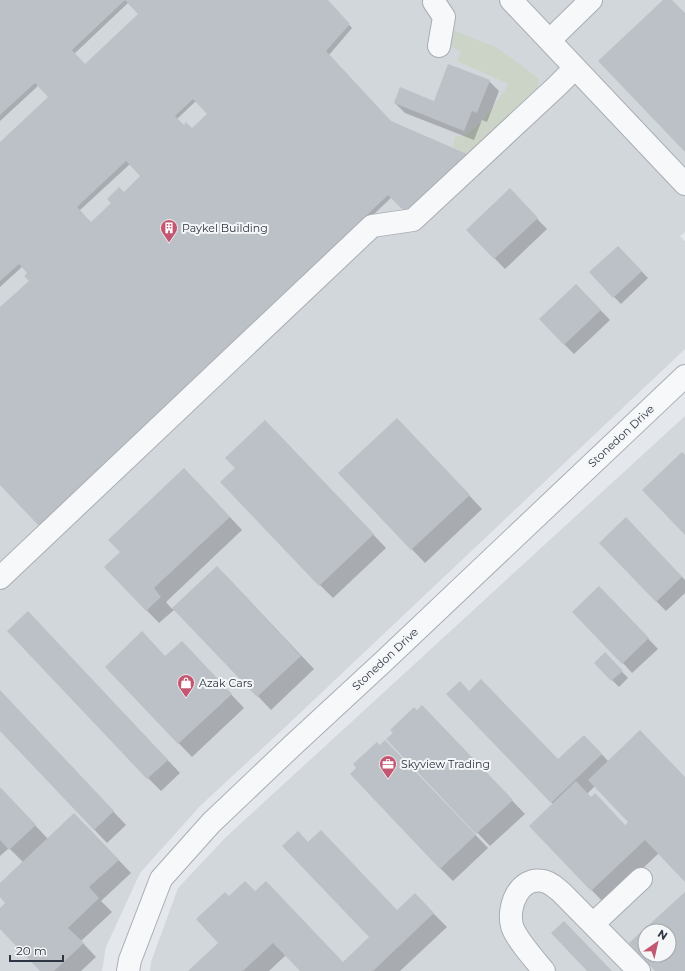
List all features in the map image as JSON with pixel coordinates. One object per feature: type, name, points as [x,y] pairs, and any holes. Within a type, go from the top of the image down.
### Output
[{"type":"street","points":[[550,40],[591,0]]},
{"type":"street","points":[[434,1],[444,17],[439,46]]},
{"type":"street","points":[[520,5],[575,68],[685,184]]},
{"type":"street","points":[[0,578],[372,226],[413,220],[575,68]]},
{"type":"street","name":"Stonedon Drive","points":[[128,971],[130,960],[161,879],[211,823],[685,376]]},
{"type":"street","points":[[593,924],[641,879]]},
{"type":"street","points":[[544,971],[513,928],[511,918],[514,900],[518,892],[524,886],[534,881],[548,882],[561,892],[639,971]]},
{"type":"shaded area","points":[[0,0],[685,0],[685,232],[680,236],[685,241],[685,349],[199,807],[140,873],[106,947],[102,971],[0,971]]},
{"type":"shaded area","points":[[685,416],[685,971],[150,971],[151,962],[178,888],[226,837]]},
{"type":"green space","points":[[450,29],[495,47],[539,79],[538,87],[467,154],[453,147],[455,137],[467,134],[482,122],[509,84],[457,61],[461,51],[445,44]]},
{"type":"building","name":"Paykel Building","points":[[0,0],[125,0],[328,0],[350,24],[326,51],[391,121],[467,154],[406,213],[388,195],[39,526],[0,485],[0,307],[29,281],[24,276],[27,273],[19,264],[0,281],[0,142],[48,97],[35,83],[0,115]],"holes":[[[125,0],[138,14],[85,64],[72,50]],[[193,99],[207,114],[192,128],[186,122],[184,125],[175,116]],[[126,161],[140,176],[124,192],[119,187],[107,199],[111,203],[91,222],[77,207]]]},
{"type":"building","points":[[663,0],[672,0],[685,13],[685,152],[598,61]]},
{"type":"building","points":[[448,64],[490,80],[477,113],[472,111],[464,131],[394,103],[400,87],[434,101]]},
{"type":"building","points":[[510,188],[538,218],[494,259],[466,230]]},
{"type":"building","points":[[618,246],[642,271],[613,298],[589,272]]},
{"type":"building","points":[[576,284],[601,310],[564,345],[539,319]]},
{"type":"building","points":[[397,418],[470,495],[411,550],[338,473]]},
{"type":"building","points":[[265,420],[374,534],[319,586],[220,482],[235,468],[225,458]]},
{"type":"building","points":[[682,452],[685,455],[685,535],[642,490]]},
{"type":"building","points":[[184,468],[230,517],[154,588],[161,597],[146,611],[104,567],[120,552],[108,540]]},
{"type":"building","points":[[626,517],[682,577],[656,602],[599,543]]},
{"type":"building","points":[[217,566],[301,656],[257,697],[172,608]]},
{"type":"building","points":[[599,586],[649,638],[622,664],[572,612]]},
{"type":"building","points":[[28,611],[168,760],[147,779],[7,631]]},
{"type":"building","points":[[142,631],[165,656],[182,641],[232,694],[178,744],[105,667]]},
{"type":"building","points":[[605,652],[623,671],[611,681],[594,663]]},
{"type":"building","points":[[481,679],[558,759],[584,735],[602,754],[551,803],[446,694],[460,681],[469,691]]},
{"type":"building","points":[[0,690],[114,811],[94,830],[0,731]]},
{"type":"building","points":[[422,705],[513,800],[476,834],[386,739],[393,733],[390,730],[414,707],[417,710]]},
{"type":"building","points":[[640,730],[685,777],[685,882],[645,840],[591,891],[529,826],[576,781],[591,797],[595,793],[625,825],[628,822],[588,780]]},
{"type":"building","points":[[385,740],[476,835],[440,869],[350,774],[356,768],[353,764],[377,742],[380,745]]},
{"type":"building","points":[[0,787],[36,825],[9,850],[0,840]]},
{"type":"building","points":[[74,813],[119,860],[89,887],[99,898],[68,928],[84,943],[54,971],[40,971],[0,929],[0,908],[5,903],[0,897],[0,883]]},
{"type":"building","points":[[321,830],[397,910],[415,893],[434,913],[373,971],[300,971],[273,943],[243,971],[188,971],[218,943],[196,919],[225,892],[229,896],[245,881],[255,891],[266,881],[343,962],[369,937],[282,846],[298,831],[308,842]]},
{"type":"building","points":[[685,892],[685,971],[655,971],[648,963],[677,963],[677,923],[651,923]]},
{"type":"building","points":[[564,921],[612,971],[587,971],[551,933]]},
{"type":"building","points":[[637,936],[637,952],[629,943]]},
{"type":"place","name":"Paykel Building","points":[[169,243]]},
{"type":"place","name":"Azak Cars","points":[[186,698]]},
{"type":"place","name":"Skyview Trading","points":[[388,779]]}]
